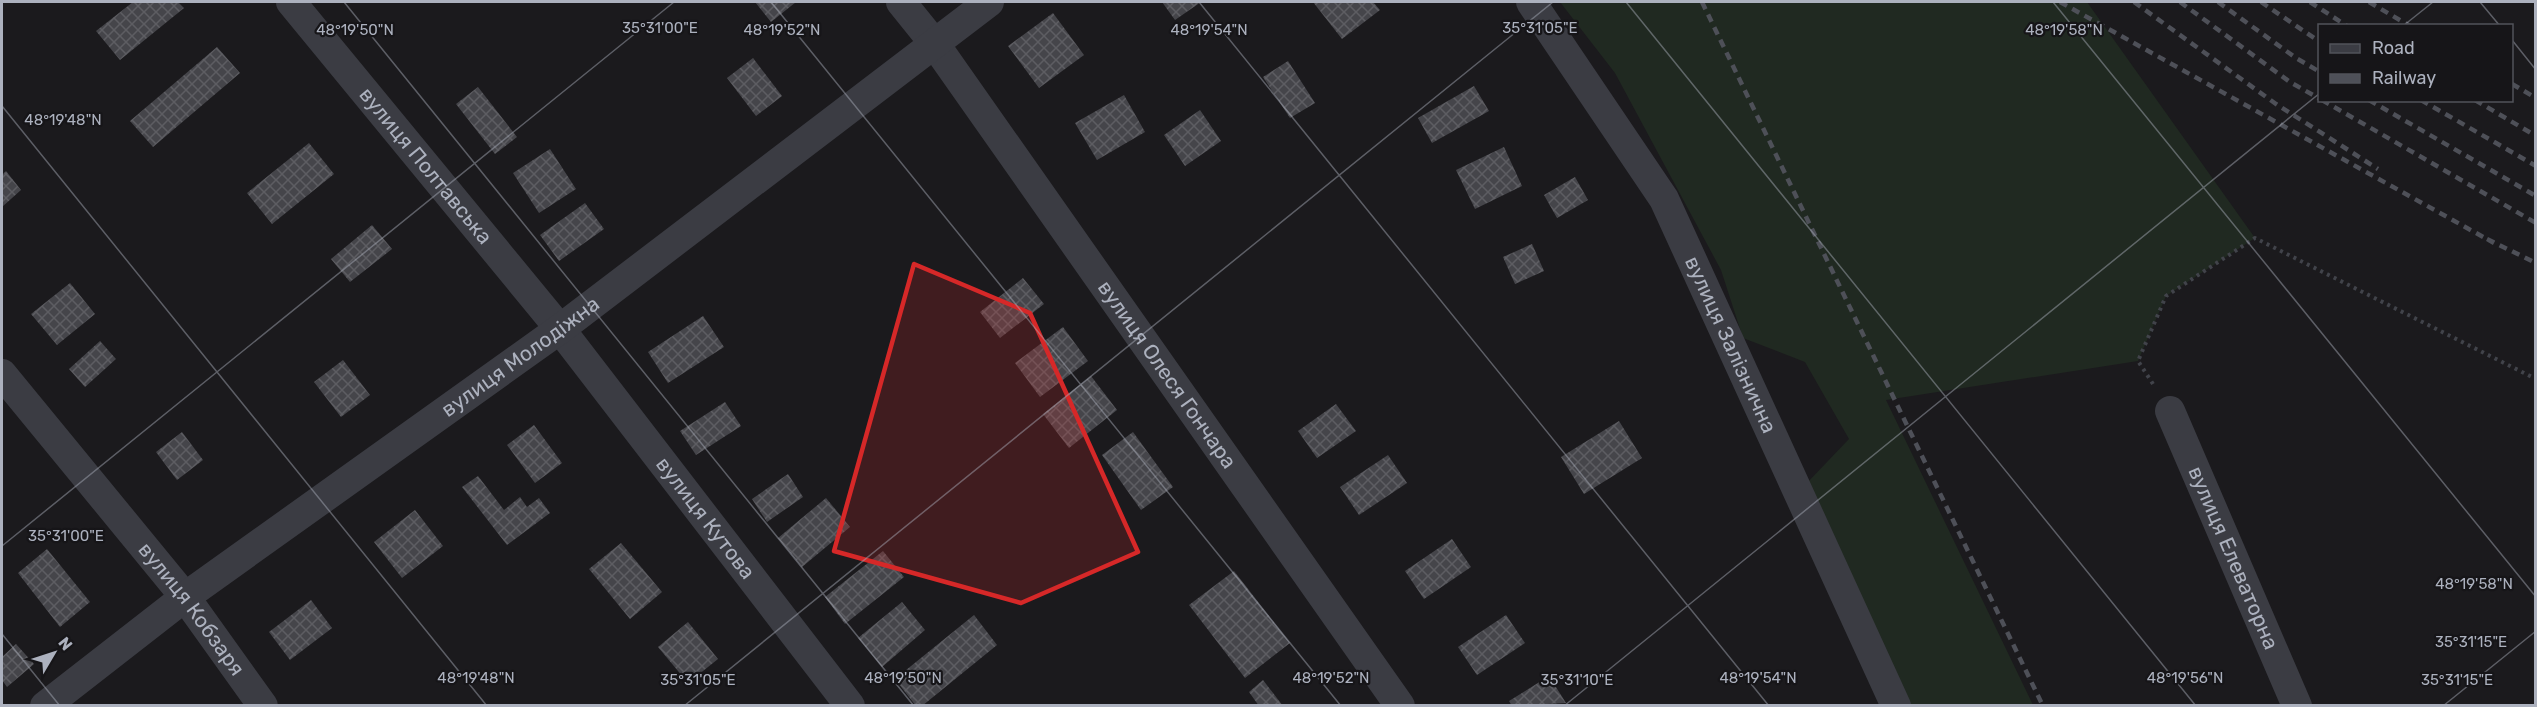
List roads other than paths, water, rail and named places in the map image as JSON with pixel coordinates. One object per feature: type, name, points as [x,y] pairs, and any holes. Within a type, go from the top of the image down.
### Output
[{"type":"street","name":"вулиця Полтавська","points":[[291,2],[560,329]]},
{"type":"street","name":"вулиця Олеся Гончара","points":[[901,2],[934,43],[1390,701]]},
{"type":"street","name":"вулиця Молодіжна","points":[[45,705],[185,597],[560,329],[989,2]]},
{"type":"street","name":"вулиця Залізнична","points":[[1531,2],[1664,199],[1896,705]]},
{"type":"street","name":"вулиця Кутова","points":[[560,329],[850,705]]},
{"type":"street","name":"вулиця Кобзаря","points":[[2,374],[185,597],[263,705]]},
{"type":"street","name":"вулиця Елеваторна","points":[[2170,411],[2297,705]]},
{"type":"railway","points":[[1702,2],[2043,706]]},
{"type":"railway","points":[[2060,2],[2494,243]]},
{"type":"railway","points":[[2134,2],[2276,104],[2378,169]]},
{"type":"railway","points":[[2180,2],[2290,82],[2318,98]]},
{"type":"railway","points":[[2218,2],[2296,58],[2318,71]]},
{"type":"railway","points":[[2261,2],[2318,41]]},
{"type":"railway","points":[[2310,2],[2344,24]]},
{"type":"railway","points":[[2369,2],[2407,24]]},
{"type":"railway","points":[[2513,85],[2536,98]]},
{"type":"railway","points":[[2325,102],[2536,223]]},
{"type":"railway","points":[[2372,102],[2536,196]]},
{"type":"railway","points":[[2424,102],[2536,166]]},
{"type":"railway","points":[[2478,102],[2536,136]]},
{"type":"railway","points":[[2487,239],[2536,263]]}]
